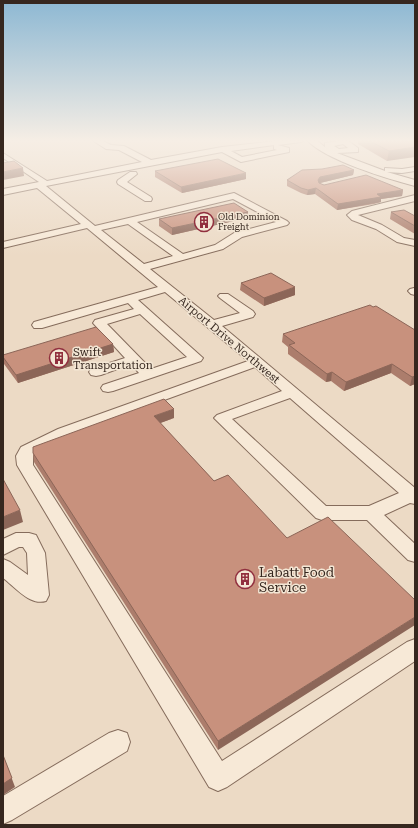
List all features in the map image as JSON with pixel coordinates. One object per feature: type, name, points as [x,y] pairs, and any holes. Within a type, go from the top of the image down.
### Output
[{"type":"street","name":"Airport Drive Northwest","points":[[36,179],[91,227],[257,362],[413,497]]},
{"type":"street","points":[[3,192],[61,179]]},
{"type":"street","points":[[126,179],[121,182],[148,199]]},
{"type":"street","points":[[404,179],[413,182]]},
{"type":"street","points":[[3,185],[41,182]]},
{"type":"street","points":[[3,245],[91,227],[130,221],[234,196],[284,223],[238,235],[219,247],[142,268]]},
{"type":"street","points":[[413,200],[392,203],[352,215],[361,222],[379,227],[401,240],[415,243]]},
{"type":"street","points":[[392,203],[404,209]]},
{"type":"street","points":[[130,221],[182,258]]},
{"type":"street","points":[[38,325],[167,288]]},
{"type":"street","points":[[212,325],[249,314],[224,296]]},
{"type":"street","points":[[108,388],[196,358],[130,299]]},
{"type":"street","points":[[142,310],[99,323],[148,374]]},
{"type":"street","points":[[96,372],[134,359]]},
{"type":"street","points":[[257,362],[63,432],[27,451],[24,456],[25,465],[218,778],[415,649]]},
{"type":"street","points":[[292,392],[222,418],[322,513],[371,513],[413,497]]},
{"type":"street","points":[[371,513],[415,555]]},
{"type":"street","points":[[3,548],[16,540],[29,540],[36,553],[39,595],[3,567]]},
{"type":"street","points":[[3,810],[118,742]]},
{"type":"building","points":[[167,179],[220,179],[181,187]]},
{"type":"building","points":[[289,179],[319,179],[319,183],[324,185],[351,179],[375,179],[403,190],[377,194],[381,197],[338,204],[316,188],[308,190],[301,188],[287,180]]},
{"type":"building","points":[[234,203],[248,212],[172,228],[159,219]]},
{"type":"building","points":[[404,210],[415,216],[415,226],[391,212]]},
{"type":"building","points":[[271,273],[295,287],[264,298],[241,283]]},
{"type":"building","points":[[370,305],[373,307],[376,306],[415,330],[415,376],[412,377],[392,364],[346,382],[332,372],[327,374],[289,345],[295,343],[283,334]]},
{"type":"building","points":[[96,327],[113,344],[16,375],[3,357],[3,355]]},
{"type":"building","name":"Labatt Food Service","points":[[164,399],[174,409],[154,416],[214,481],[228,475],[287,538],[328,517],[415,600],[415,617],[218,741],[33,453],[33,447]]},
{"type":"building","points":[[3,479],[20,510],[3,517]]},
{"type":"building","points":[[3,755],[12,778],[3,784]]},
{"type":"place","name":"Old Dominion Freight","points":[[204,222]]},
{"type":"place","name":"Swift Transportation","points":[[59,358]]},
{"type":"place","name":"Labatt Food Service","points":[[245,579]]}]
